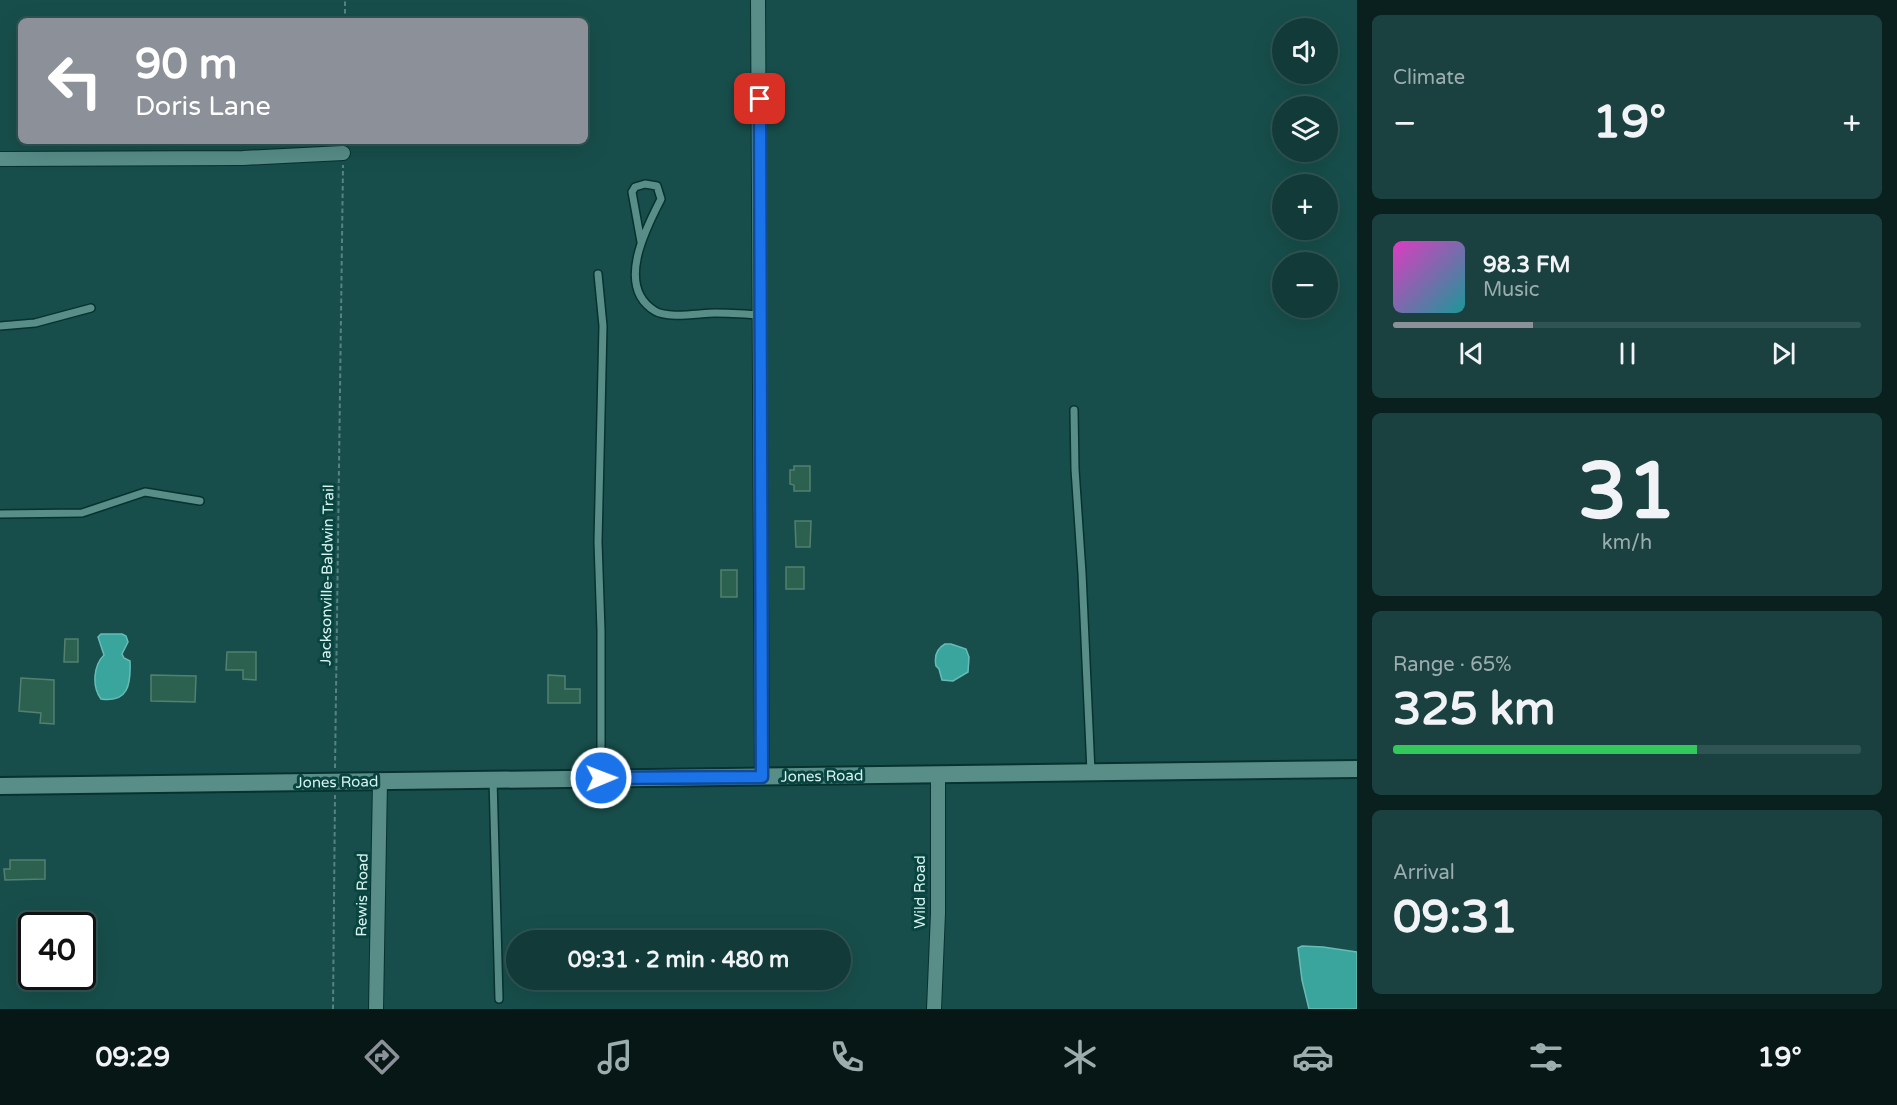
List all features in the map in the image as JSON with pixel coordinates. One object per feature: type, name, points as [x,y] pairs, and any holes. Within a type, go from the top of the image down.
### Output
[{"type":"street","points":[[759,0],[762,777]]},
{"type":"street","points":[[0,159],[243,158],[343,153]]},
{"type":"street","name":"Jones Road","points":[[0,786],[1357,769]]},
{"type":"street","name":"Wild Road","points":[[934,1009],[938,913],[938,775]]},
{"type":"street","name":"Rewis Road","points":[[376,1009],[380,781]]},
{"type":"lane","points":[[641,242],[632,192],[635,186],[645,184],[657,186],[661,199],[641,242],[636,269],[636,283],[644,300],[656,312],[667,315],[715,313],[760,315]]},
{"type":"lane","points":[[598,274],[603,326],[598,542],[601,631],[601,778]]},
{"type":"lane","points":[[0,326],[35,323],[91,308]]},
{"type":"lane","points":[[1074,410],[1090,772]]},
{"type":"lane","points":[[0,514],[82,513],[145,492],[200,501]]},
{"type":"lane","points":[[493,779],[500,999]]},
{"type":"path","points":[[345,0],[345,18]]},
{"type":"path","name":"Jacksonville-Baldwin Trail","points":[[333,1009],[343,153]]},
{"type":"water","points":[[101,634],[122,634],[126,636],[128,642],[122,654],[130,661],[128,685],[122,695],[110,700],[101,699],[95,683],[96,671],[104,655],[98,637]]},
{"type":"water","points":[[945,644],[966,649],[969,657],[968,672],[953,681],[942,680],[936,666],[936,653]]},
{"type":"water","points":[[1302,946],[1357,952],[1357,1009],[1309,1009],[1298,948]]},
{"type":"building","points":[[794,466],[810,466],[810,491],[794,491],[794,485],[790,484],[790,470],[794,470]]},
{"type":"building","points":[[795,521],[811,521],[810,547],[796,547]]},
{"type":"building","points":[[786,567],[804,567],[804,589],[786,589]]},
{"type":"building","points":[[721,570],[737,570],[737,597],[721,597]]},
{"type":"building","points":[[65,639],[78,639],[78,662],[64,662]]},
{"type":"building","points":[[227,652],[256,652],[256,680],[243,679],[243,670],[226,670]]},
{"type":"building","points":[[151,675],[196,676],[195,702],[151,701]]},
{"type":"building","points":[[548,675],[565,676],[565,689],[580,689],[580,703],[548,703]]},
{"type":"building","points":[[21,678],[54,680],[54,724],[40,723],[41,713],[19,711]]},
{"type":"building","points":[[10,860],[45,860],[45,879],[5,880],[4,869],[10,869]]},
{"type":"route","points":[[601,778],[762,777],[760,99]]}]
